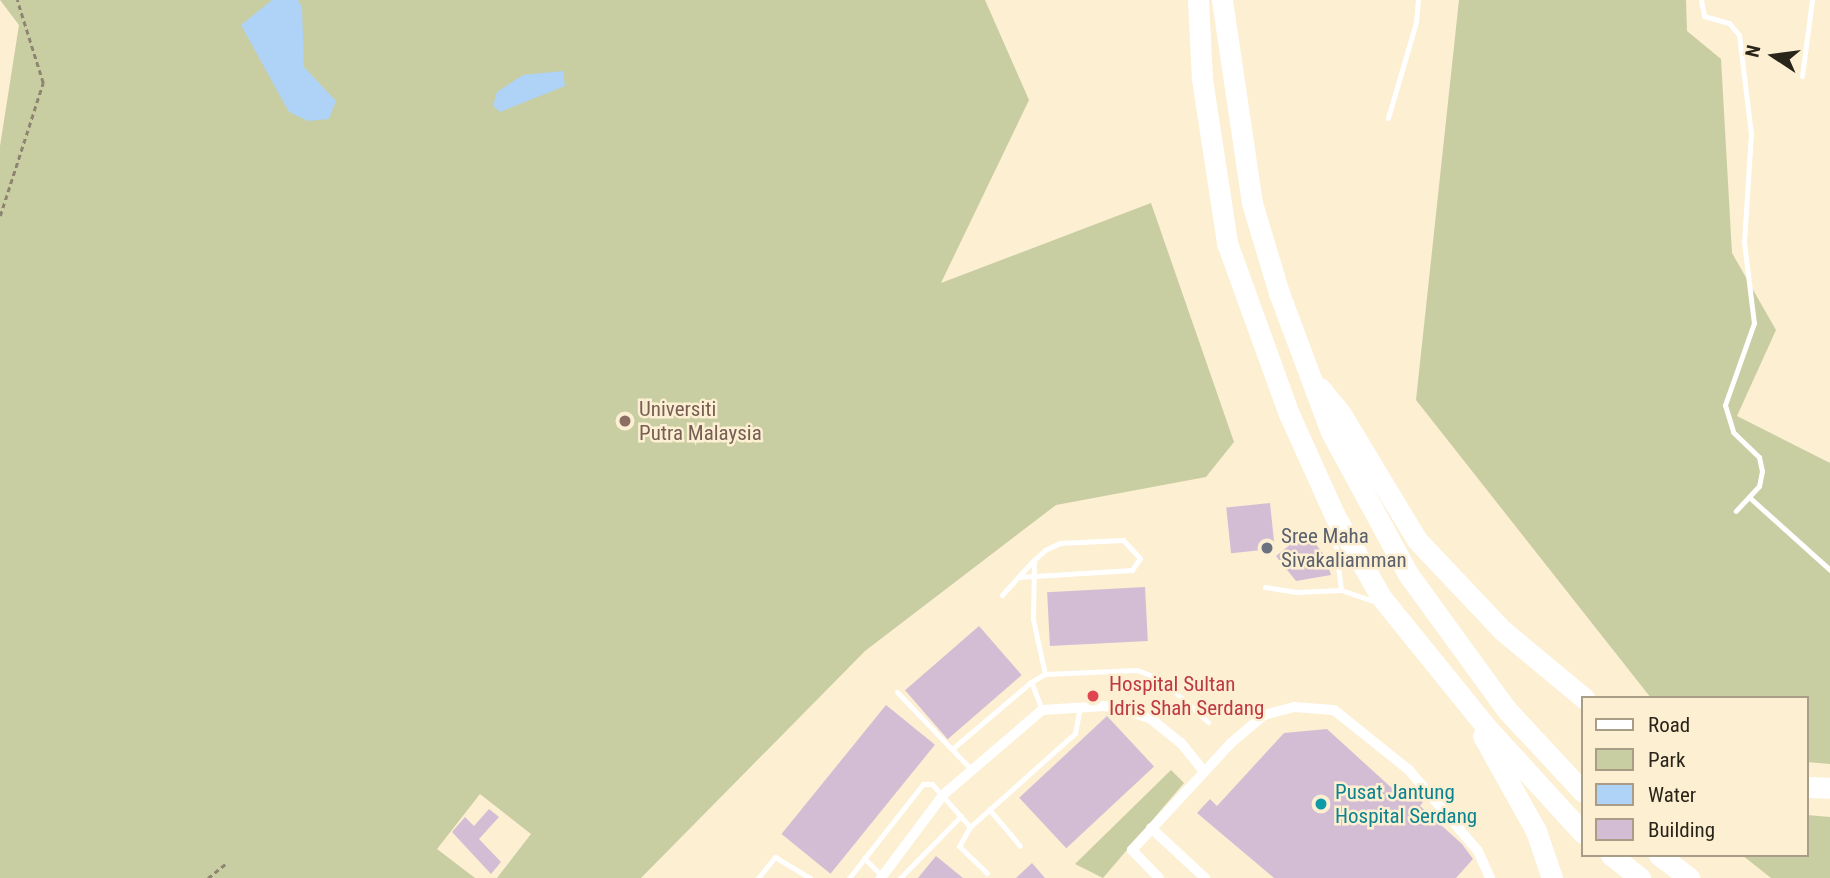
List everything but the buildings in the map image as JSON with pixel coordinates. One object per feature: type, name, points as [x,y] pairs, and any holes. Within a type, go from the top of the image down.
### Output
[{"type":"highway","points":[[1198,0],[1202,79],[1227,243],[1289,414],[1335,516],[1381,597],[1457,691],[1582,832]]},
{"type":"highway","points":[[1222,0],[1251,203],[1309,376],[1355,482],[1408,574],[1506,709],[1582,791]]},
{"type":"highway","points":[[1309,376],[1341,414],[1417,540],[1484,612],[1582,696]]},
{"type":"highway","points":[[1457,691],[1536,831],[1552,878]]},
{"type":"highway","points":[[1809,786],[1830,788]]},
{"type":"highway","points":[[1614,857],[1640,878]]},
{"type":"highway","points":[[1649,878],[1650,857]]},
{"type":"highway","points":[[1662,857],[1689,878]]},
{"type":"street","points":[[881,877],[943,795],[971,768],[1042,710],[1105,706],[1151,719],[1181,743],[1204,771]]},
{"type":"street","points":[[1159,878],[1132,850],[1204,771],[1264,715],[1294,707],[1334,710],[1409,770],[1478,851],[1490,878]]},
{"type":"street","points":[[1151,828],[1205,878]]},
{"type":"lane","points":[[1388,118],[1416,22],[1418,0]]},
{"type":"lane","points":[[1701,0],[1704,16],[1729,23],[1739,35],[1751,134],[1744,242],[1754,323],[1726,405],[1733,432],[1759,457],[1759,486],[1736,511]]},
{"type":"lane","points":[[1802,76],[1812,0]]},
{"type":"lane","points":[[1749,497],[1830,570]]},
{"type":"lane","points":[[1335,516],[1333,543],[1341,590]]},
{"type":"lane","points":[[1002,595],[1018,577],[1034,560],[1060,543],[1116,539],[1128,544],[1140,563],[1132,570],[1018,577]]},
{"type":"lane","points":[[1034,560],[1033,619],[1045,674]]},
{"type":"lane","points":[[1265,587],[1297,592],[1341,590],[1374,601],[1399,618]]},
{"type":"lane","points":[[952,749],[1031,682],[1045,674],[1149,672],[1208,722]]},
{"type":"lane","points":[[1031,682],[1042,710]]},
{"type":"lane","points":[[897,692],[971,768]]},
{"type":"lane","points":[[987,873],[959,846],[970,827],[1075,733],[1080,707]]},
{"type":"lane","points":[[849,878],[923,784],[932,784],[970,827]]},
{"type":"lane","points":[[989,809],[1020,846]]},
{"type":"lane","points":[[900,878],[961,816]]},
{"type":"lane","points":[[758,878],[775,857],[810,878]]},
{"type":"lane","points":[[864,858],[881,877]]},
{"type":"lane","points":[[793,878],[799,870]]},
{"type":"path","points":[[0,216],[43,83],[17,0]]},
{"type":"path","points":[[208,878],[225,864]]},
{"type":"green space","name":"Universiti Putra Malaysia","points":[[0,0],[985,0],[1029,100],[941,283],[1151,203],[1234,442],[1206,477],[1056,505],[865,651],[641,878],[497,878],[531,834],[480,794],[437,849],[475,878],[0,878],[0,146],[19,25]]},
{"type":"green space","points":[[1459,0],[1686,0],[1687,31],[1721,59],[1732,253],[1776,330],[1737,416],[1830,463],[1830,764],[1809,762],[1809,696],[1649,696],[1416,400]]},
{"type":"green space","points":[[1171,770],[1184,783],[1103,878],[1075,864]]},
{"type":"green space","points":[[1809,815],[1830,817],[1830,878],[1771,878],[1745,857],[1809,857]]},
{"type":"water","points":[[272,0],[298,0],[302,7],[304,67],[336,101],[329,119],[308,121],[289,112],[241,25]]},
{"type":"water","points":[[563,71],[565,86],[500,112],[493,106],[497,92],[523,75]]},
{"type":"place","name":"Universiti Putra Malaysia","points":[[625,421]]},
{"type":"place","name":"Sree Maha Sivakaliamman","points":[[1267,548]]},
{"type":"place","name":"Hospital Sultan Idris Shah Serdang","points":[[1093,696]]},
{"type":"place","name":"Pusat Jantung Hospital Serdang","points":[[1321,804]]}]
